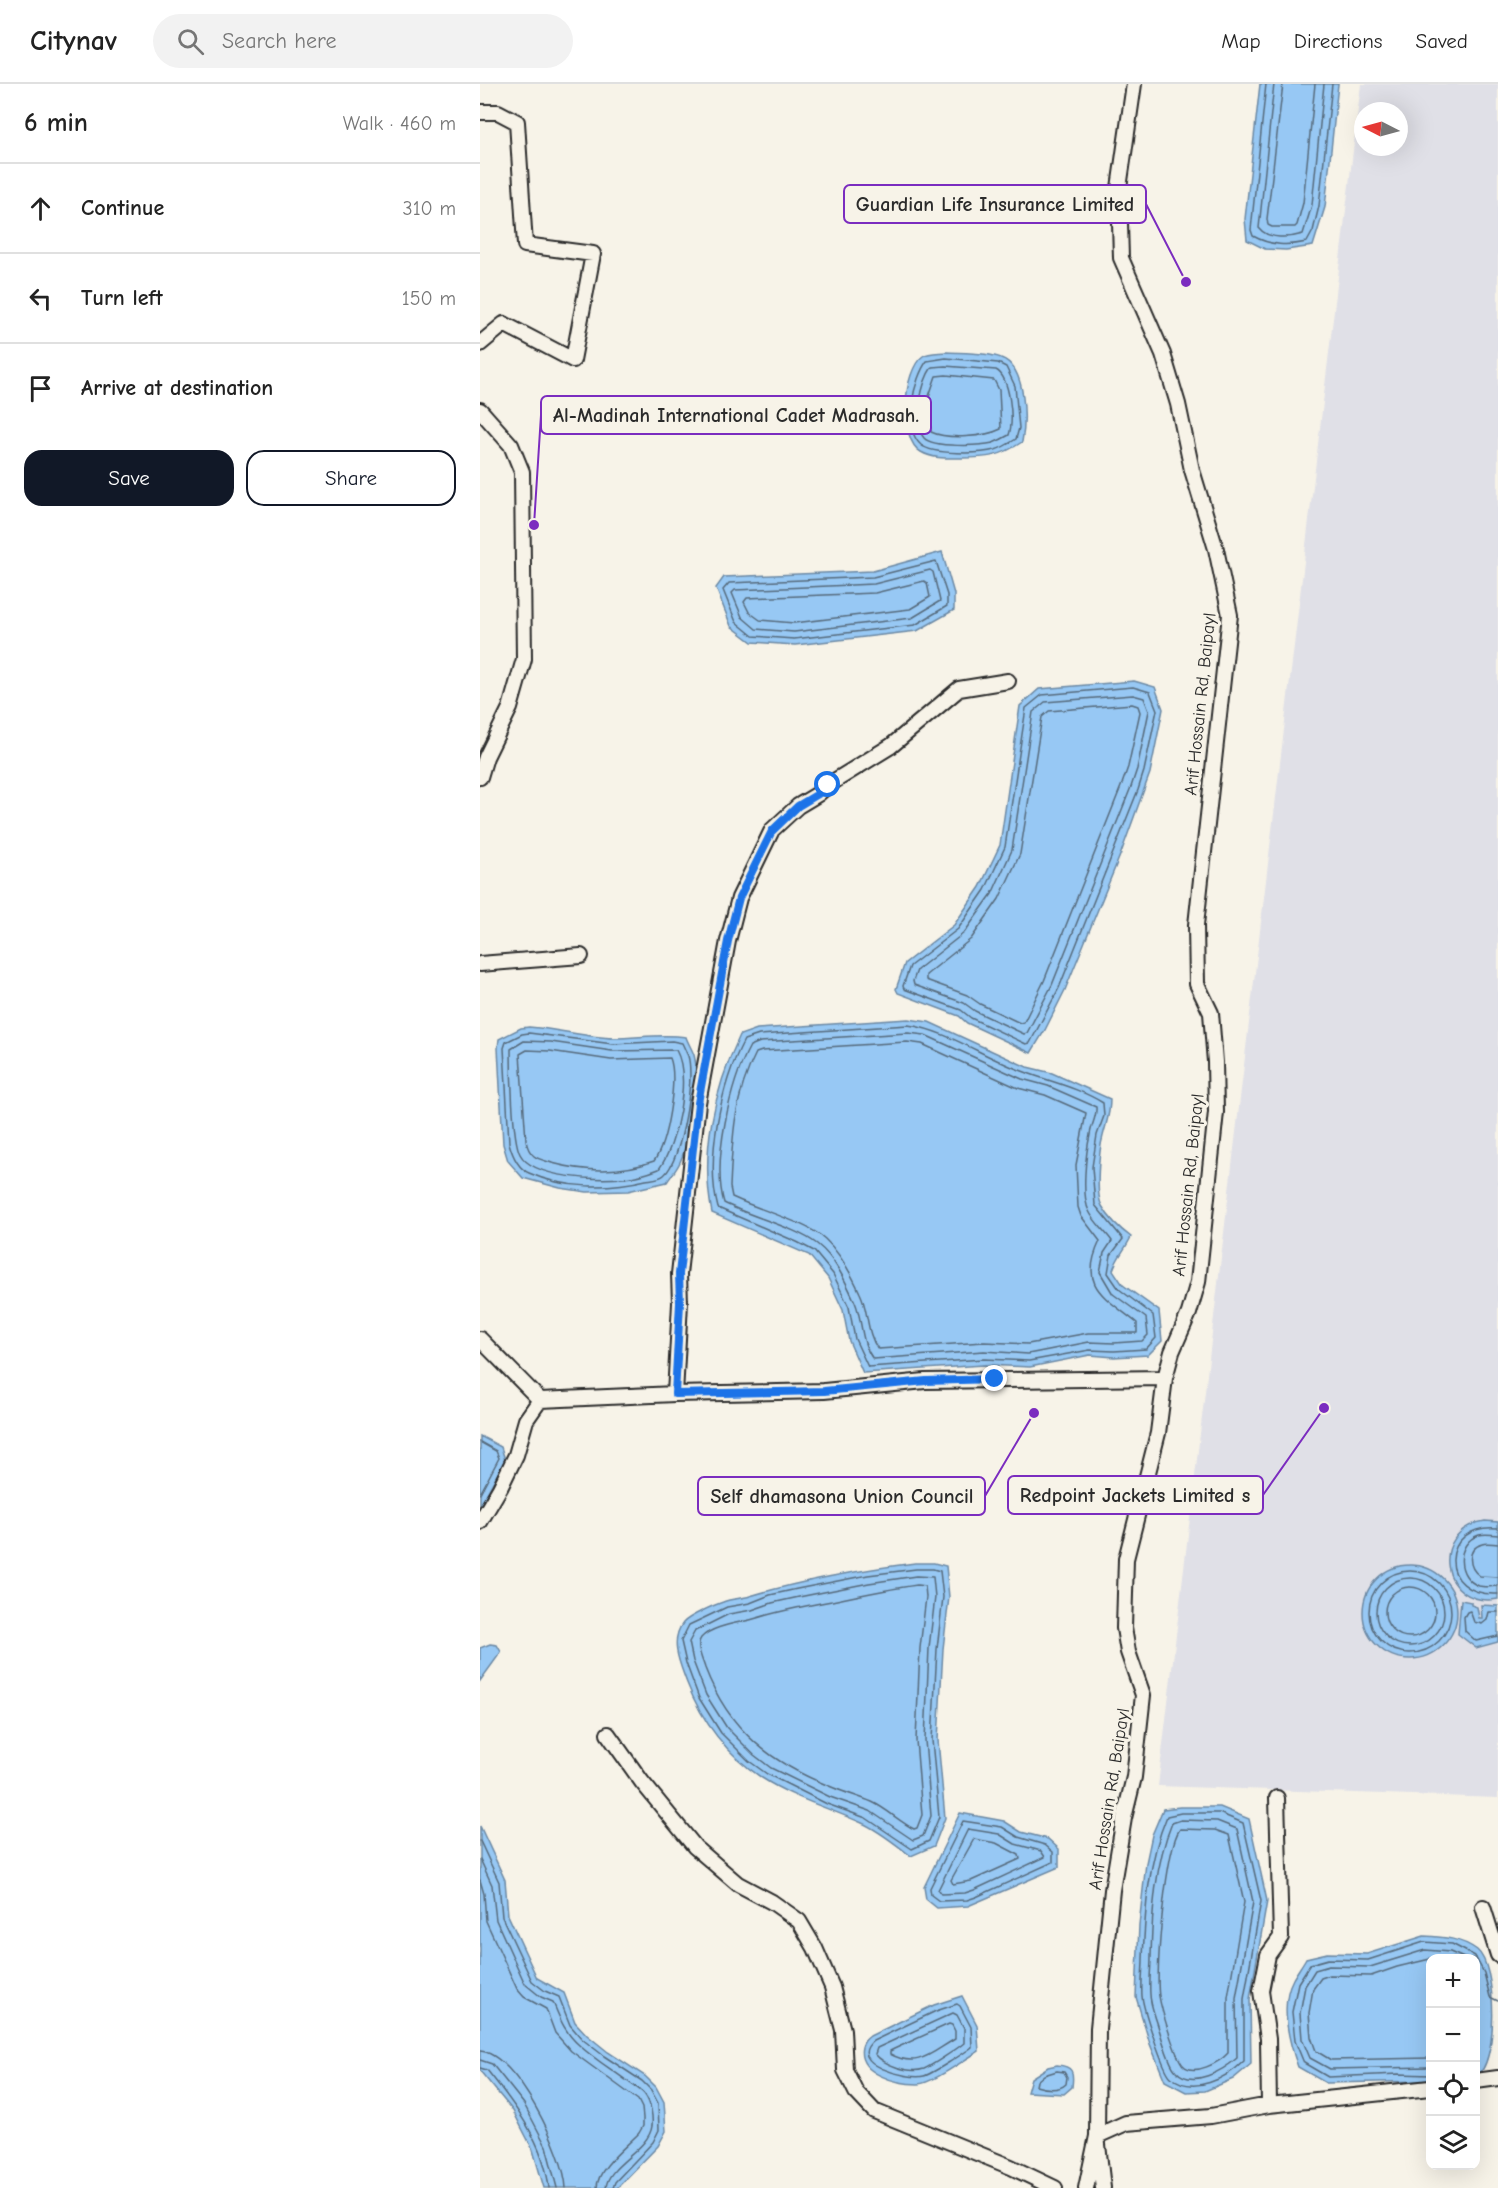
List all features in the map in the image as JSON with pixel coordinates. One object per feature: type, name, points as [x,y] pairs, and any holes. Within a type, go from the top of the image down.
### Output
[{"type":"street","name":"Arif Hossain Rd, Baipayl","points":[[1103,2188],[1096,2136],[1098,2028],[1110,1913],[1124,1818],[1134,1777],[1143,1695],[1128,1652],[1124,1628],[1126,1559],[1158,1433],[1165,1378],[1172,1352],[1189,1314],[1198,1282],[1216,1112],[1211,1013],[1197,984],[1196,926],[1230,615],[1216,549],[1192,470],[1178,404],[1163,354],[1121,258],[1119,188],[1134,84]]},
{"type":"street","points":[[480,112],[498,111],[517,122],[525,245],[593,254],[573,360],[504,324],[480,344]]},
{"type":"street","points":[[480,410],[511,445],[522,472],[524,659],[510,708],[486,757],[480,777]]},
{"type":"street","points":[[675,1394],[680,1303],[679,1274],[698,1103],[728,941],[739,898],[772,831],[798,806],[891,746],[959,689],[1008,681]]},
{"type":"street","points":[[480,964],[581,956]]},
{"type":"street","points":[[480,1340],[540,1400],[824,1391],[926,1381],[1165,1378]]},
{"type":"street","points":[[480,1522],[516,1455],[526,1420],[540,1400]]},
{"type":"street","points":[[608,1734],[642,1782],[695,1847],[738,1884],[772,1902],[799,1921],[815,1948],[832,1987],[843,2031],[845,2070],[856,2092],[874,2111],[1011,2167],[1055,2188]]},
{"type":"street","points":[[1269,2105],[1268,2039],[1261,1991],[1268,1955],[1281,1937],[1277,1798]]},
{"type":"street","points":[[1482,1907],[1498,1954]]},
{"type":"street","points":[[1480,2081],[1498,2078]]},
{"type":"street","points":[[1086,2188],[1096,2136],[1126,2123],[1211,2116],[1269,2105],[1426,2089]]},
{"type":"shaded area","points":[[1361,84],[1498,84],[1498,1798],[1158,1786],[1354,143],[1354,156],[1408,156],[1408,102],[1359,102]]},
{"type":"water","points":[[1260,84],[1338,84],[1325,207],[1313,246],[1286,250],[1265,249],[1247,240],[1245,219]]},
{"type":"water","points":[[946,352],[989,355],[1010,363],[1016,372],[1023,396],[1022,442],[1000,454],[970,458],[930,456],[921,452],[914,445],[906,420],[911,375],[923,356]]},
{"type":"water","points":[[942,552],[954,594],[954,610],[917,631],[795,645],[752,642],[731,626],[716,588],[724,577],[873,571]]},
{"type":"water","points":[[1134,681],[1155,687],[1163,709],[1150,773],[1121,853],[1065,990],[1031,1053],[967,1023],[959,1016],[898,993],[896,989],[905,963],[954,925],[980,887],[1000,845],[1020,706],[1039,689]]},
{"type":"water","points":[[908,1019],[929,1022],[1027,1067],[1052,1073],[1110,1099],[1109,1114],[1100,1151],[1098,1172],[1100,1200],[1115,1223],[1131,1237],[1113,1270],[1123,1285],[1159,1311],[1162,1341],[1148,1355],[1114,1357],[1090,1355],[1030,1367],[984,1365],[863,1373],[849,1341],[843,1310],[828,1278],[809,1255],[712,1213],[708,1168],[712,1122],[723,1078],[740,1035],[757,1029]]},
{"type":"water","points":[[529,1027],[614,1038],[686,1037],[696,1066],[693,1109],[684,1152],[679,1165],[667,1182],[628,1191],[587,1192],[560,1188],[523,1178],[508,1161],[503,1144],[498,1048],[499,1039],[521,1028]]},
{"type":"water","points":[[480,1436],[501,1447],[505,1460],[480,1506]]},
{"type":"water","points":[[1485,1521],[1498,1522],[1498,1599],[1478,1599],[1463,1592],[1453,1581],[1448,1567],[1449,1552],[1455,1538],[1467,1527]]},
{"type":"water","points":[[915,1563],[934,1563],[946,1566],[949,1597],[943,1649],[938,1740],[945,1818],[934,1846],[911,1856],[869,1826],[774,1785],[738,1759],[717,1736],[700,1711],[681,1668],[676,1645],[679,1630],[686,1620],[726,1601],[832,1576]]},
{"type":"water","points":[[1410,1565],[1428,1568],[1444,1578],[1454,1594],[1457,1612],[1454,1630],[1444,1646],[1428,1656],[1410,1659],[1392,1656],[1376,1646],[1366,1630],[1363,1612],[1366,1594],[1376,1578],[1392,1568]]},
{"type":"water","points":[[1461,1600],[1471,1602],[1471,1605],[1477,1607],[1479,1618],[1482,1618],[1481,1605],[1498,1606],[1498,1642],[1476,1648],[1458,1634]]},
{"type":"water","points":[[490,1644],[497,1645],[501,1652],[480,1681],[480,1648]]},
{"type":"water","points":[[1220,1807],[1249,1819],[1267,1901],[1250,1999],[1251,2064],[1233,2079],[1205,2091],[1186,2092],[1165,2081],[1150,2044],[1136,1997],[1139,1925],[1146,1863],[1152,1835],[1163,1809]]},
{"type":"water","points":[[960,1813],[1004,1821],[1021,1832],[1048,1839],[1059,1849],[1059,1867],[968,1906],[937,1908],[926,1899],[924,1887]]},
{"type":"water","points":[[480,1826],[505,1880],[508,1915],[537,1978],[564,1993],[575,2022],[608,2052],[645,2076],[656,2087],[664,2102],[666,2131],[658,2146],[617,2188],[544,2188],[533,2150],[513,2111],[480,2071]]},
{"type":"water","points":[[1424,1936],[1465,1943],[1480,1954],[1426,1954],[1426,2081],[1326,2083],[1298,2067],[1291,2046],[1286,2012],[1289,1989],[1293,1979],[1306,1958],[1327,1953],[1367,1954]]},
{"type":"water","points":[[1480,1954],[1489,1975],[1493,2016],[1492,2036],[1480,2071]]},
{"type":"water","points":[[962,1996],[977,2025],[979,2051],[939,2076],[918,2084],[880,2076],[865,2064],[862,2047],[870,2036],[934,2005]]},
{"type":"water","points":[[1057,2065],[1069,2068],[1073,2077],[1072,2087],[1064,2094],[1027,2092],[1031,2078],[1048,2067]]},
{"type":"place","name":"Guardian Life Insurance Limited","points":[[1186,282]]},
{"type":"place","name":"Al-Madinah International Cadet Madrasah.","points":[[534,525]]},
{"type":"place","name":"Redpoint Jackets Limited s","points":[[1324,1408]]},
{"type":"place","name":"Self dhamasona Union Council","points":[[1034,1413]]},
{"type":"route","points":[[828,785],[798,806],[772,831],[739,898],[728,941],[724,971],[705,1056],[682,1237],[675,1394],[824,1391],[926,1381],[995,1379]]}]
